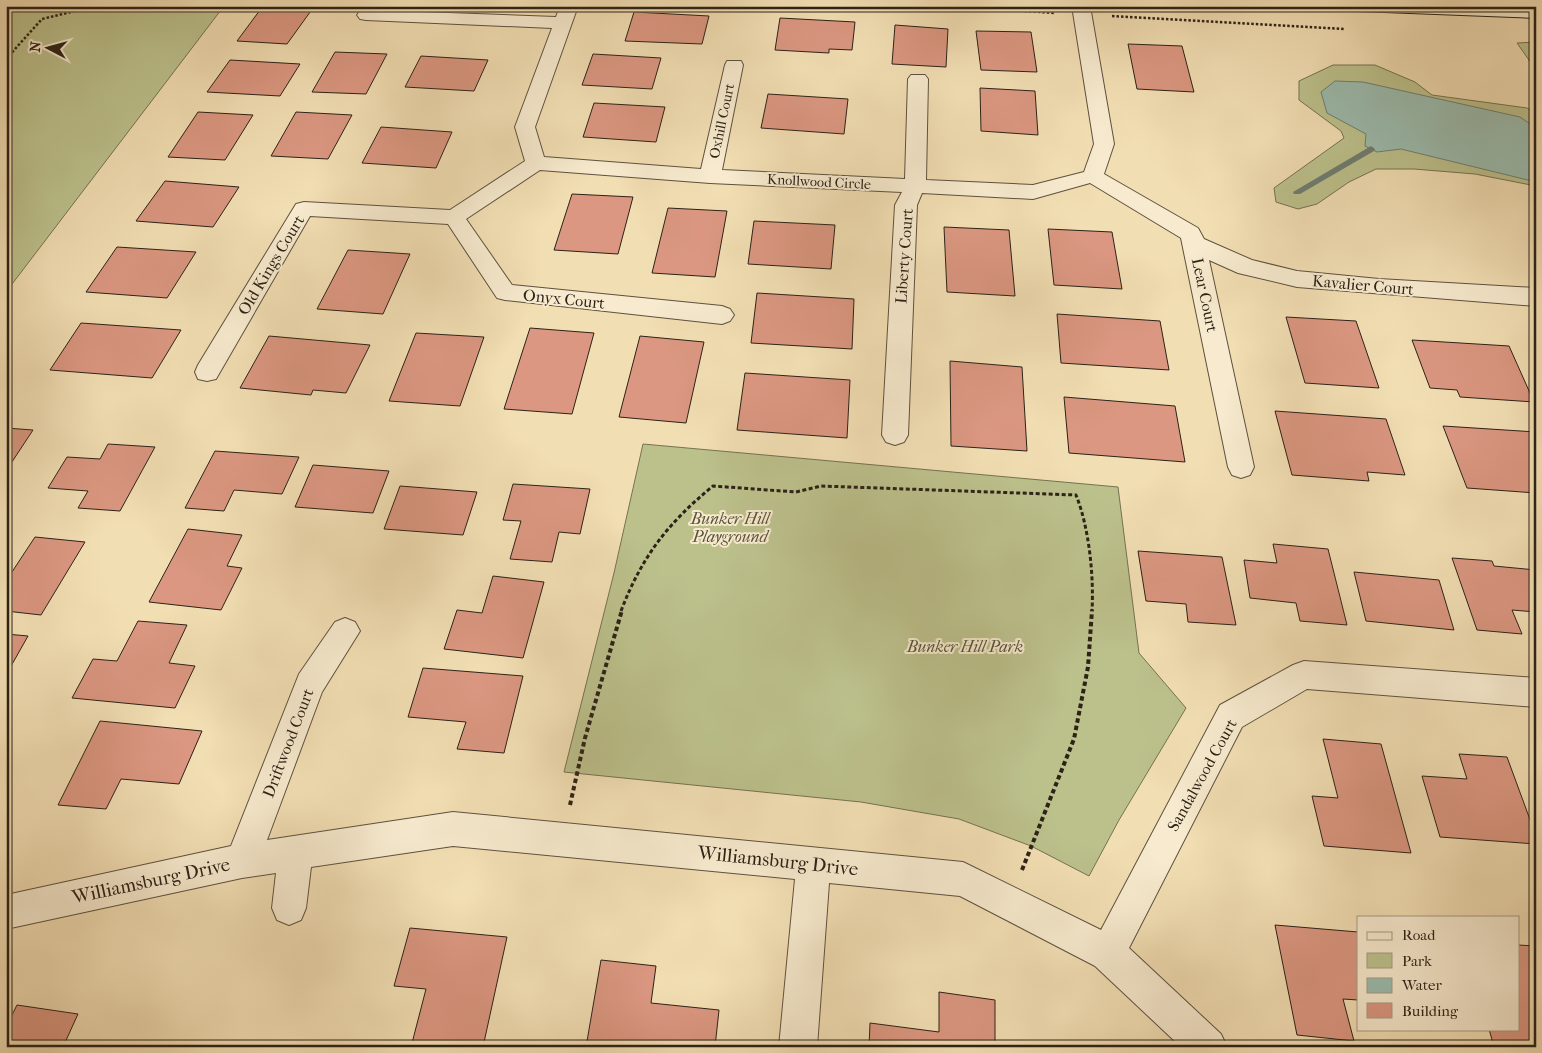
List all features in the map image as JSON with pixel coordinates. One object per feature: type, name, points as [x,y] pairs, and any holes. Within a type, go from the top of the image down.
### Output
[{"type":"street","points":[[1081,6],[1104,144],[1093,176]]},
{"type":"street","points":[[1358,6],[1536,13]]},
{"type":"street","points":[[366,15],[565,15],[525,127],[536,163],[454,217]]},
{"type":"street","name":"Oxhill Court","points":[[710,176],[734,65]]},
{"type":"street","name":"Liberty Court","points":[[894,435],[906,205],[915,187],[918,79]]},
{"type":"street","name":"Knollwood Circle","points":[[536,163],[710,176],[1033,192],[1093,176]]},
{"type":"street","name":"Lear Court","points":[[1093,176],[1190,233],[1195,244],[1241,467]]},
{"type":"street","name":"Old Kings Court","points":[[207,372],[304,208],[454,217]]},
{"type":"street","name":"Onyx Court","points":[[454,217],[505,292],[722,315]]},
{"type":"street","name":"Kavalier Court","points":[[1195,244],[1246,267],[1297,279],[1379,288],[1535,296],[1536,298]]},
{"type":"street","name":"Driftwood Court","points":[[242,862],[310,684],[345,631]]},
{"type":"street","name":"Sandalwood Court","points":[[1108,953],[1231,716],[1304,675],[1536,693]]},
{"type":"street","name":"Williamsburg Drive","points":[[6,912],[242,862],[453,829],[962,879],[1108,953],[1208,1047]]},
{"type":"street","points":[[289,908],[296,853]]},
{"type":"street","points":[[798,1047],[813,865]]},
{"type":"path","points":[[6,59],[42,20],[96,6]]},
{"type":"path","points":[[948,6],[1062,14]]},
{"type":"path","points":[[1106,16],[1353,29]]},
{"type":"path","points":[[1527,39],[1533,39],[1536,45]]},
{"type":"path","points":[[6,53],[12,53]]},
{"type":"path","points":[[563,840],[585,738],[622,609],[652,547],[686,508],[714,486],[796,492],[821,486],[1076,495],[1084,515],[1092,596],[1088,667],[1074,739],[1008,903]]},
{"type":"green space","points":[[6,6],[224,6],[6,292]]},
{"type":"green space","points":[[1536,42],[1536,70],[1517,43]]},
{"type":"green space","points":[[1333,65],[1375,65],[1415,82],[1432,95],[1527,108],[1536,113],[1536,186],[1475,174],[1414,169],[1376,169],[1349,182],[1317,204],[1298,209],[1276,202],[1274,188],[1344,138],[1341,131],[1299,100],[1299,81]]},
{"type":"green space","name":"Bunker Hill Park","points":[[643,444],[1118,487],[1139,653],[1186,708],[1119,820],[1089,876],[1031,846],[959,819],[861,802],[564,772],[614,573]]},
{"type":"water","points":[[1335,81],[1363,82],[1520,117],[1536,128],[1536,182],[1401,149],[1377,152],[1365,146],[1366,134],[1327,113],[1321,92]]},
{"type":"building","points":[[263,6],[313,8],[287,44],[237,41]]},
{"type":"building","points":[[634,12],[709,16],[702,44],[625,41]]},
{"type":"building","points":[[780,18],[855,22],[852,50],[829,49],[829,53],[775,50]]},
{"type":"building","points":[[895,25],[948,29],[946,67],[892,64]]},
{"type":"building","points":[[976,31],[1031,32],[1037,72],[981,70]]},
{"type":"building","points":[[1128,44],[1182,46],[1194,92],[1137,89]]},
{"type":"building","points":[[335,52],[387,54],[366,94],[312,92]]},
{"type":"building","points":[[593,54],[661,58],[652,89],[582,85]]},
{"type":"building","points":[[421,56],[488,60],[474,91],[405,87]]},
{"type":"building","points":[[230,60],[300,64],[280,96],[207,92]]},
{"type":"building","points":[[980,88],[1035,91],[1038,135],[981,131]]},
{"type":"building","points":[[768,94],[848,99],[844,134],[761,128]]},
{"type":"building","points":[[594,103],[665,107],[656,142],[583,137]]},
{"type":"building","points":[[198,112],[253,115],[225,160],[168,157]]},
{"type":"building","points":[[296,112],[352,115],[328,159],[271,156]]},
{"type":"building","points":[[381,127],[452,132],[436,168],[362,163]]},
{"type":"building","points":[[165,181],[239,187],[213,227],[136,221]]},
{"type":"building","points":[[572,194],[633,197],[618,254],[554,250]]},
{"type":"building","points":[[668,208],[727,211],[715,277],[652,273]]},
{"type":"building","points":[[754,221],[835,225],[831,269],[748,264]]},
{"type":"building","points":[[944,227],[1009,230],[1015,296],[947,292]]},
{"type":"building","points":[[1048,229],[1112,232],[1122,289],[1054,285]]},
{"type":"building","points":[[117,247],[196,252],[167,298],[86,292]]},
{"type":"building","points":[[348,250],[410,254],[383,314],[317,309]]},
{"type":"building","points":[[757,293],[854,299],[852,349],[751,343]]},
{"type":"building","points":[[1057,314],[1160,321],[1169,370],[1061,363]]},
{"type":"building","points":[[1286,317],[1356,321],[1379,388],[1305,383]]},
{"type":"building","points":[[81,323],[181,330],[152,378],[50,370]]},
{"type":"building","points":[[530,328],[594,333],[572,414],[504,409]]},
{"type":"building","points":[[416,333],[484,337],[460,406],[389,401]]},
{"type":"building","points":[[269,336],[370,345],[346,393],[313,390],[311,395],[240,388]]},
{"type":"building","points":[[640,336],[704,342],[686,423],[619,417]]},
{"type":"building","points":[[1412,340],[1509,346],[1534,402],[1460,397],[1457,390],[1430,388]]},
{"type":"building","points":[[950,361],[1022,367],[1027,451],[951,446]]},
{"type":"building","points":[[745,373],[850,380],[847,438],[737,430]]},
{"type":"building","points":[[1064,397],[1175,406],[1185,462],[1069,453]]},
{"type":"building","points":[[1275,411],[1386,419],[1405,475],[1367,472],[1369,481],[1292,475]]},
{"type":"building","points":[[1443,426],[1536,432],[1536,493],[1467,488]]},
{"type":"building","points":[[6,428],[33,430],[6,471]]},
{"type":"building","points":[[108,444],[155,447],[120,511],[78,508],[88,491],[48,488],[67,457],[100,459]]},
{"type":"building","points":[[215,451],[299,457],[282,494],[234,490],[224,511],[185,508]]},
{"type":"building","points":[[313,465],[389,471],[373,513],[295,507]]},
{"type":"building","points":[[513,484],[590,489],[580,534],[559,532],[552,562],[510,559],[521,521],[503,520]]},
{"type":"building","points":[[400,486],[477,492],[463,535],[384,529]]},
{"type":"building","points":[[188,529],[242,535],[227,566],[242,568],[221,610],[149,602]]},
{"type":"building","points":[[35,537],[85,542],[41,615],[6,611],[6,581]]},
{"type":"building","points":[[1273,544],[1328,549],[1347,625],[1300,621],[1296,603],[1250,598],[1244,560],[1277,563]]},
{"type":"building","points":[[1138,551],[1222,557],[1236,625],[1188,622],[1186,604],[1146,601]]},
{"type":"building","points":[[1452,558],[1492,561],[1494,566],[1536,570],[1536,612],[1512,610],[1522,634],[1477,630]]},
{"type":"building","points":[[1354,572],[1439,580],[1454,630],[1366,621]]},
{"type":"building","points":[[493,576],[544,582],[523,658],[444,649],[457,610],[482,613]]},
{"type":"building","points":[[138,621],[187,625],[169,663],[195,666],[175,708],[72,698],[93,659],[117,661]]},
{"type":"building","points":[[6,634],[28,636],[6,675]]},
{"type":"building","points":[[423,668],[523,676],[504,753],[457,749],[466,722],[408,717]]},
{"type":"building","points":[[100,721],[202,731],[179,784],[121,779],[106,809],[58,805]]},
{"type":"building","points":[[1323,739],[1381,744],[1411,853],[1324,846],[1312,796],[1338,798]]},
{"type":"building","points":[[1459,754],[1507,757],[1536,836],[1536,844],[1440,837],[1422,776],[1467,779]]},
{"type":"building","points":[[1275,925],[1357,932],[1357,1000],[1343,999],[1354,1041],[1297,1035]]},
{"type":"building","points":[[410,928],[507,937],[483,1047],[411,1047],[426,989],[394,986]]},
{"type":"building","points":[[1520,945],[1536,946],[1536,1047],[1494,1047],[1489,1030],[1520,1030]]},
{"type":"building","points":[[601,960],[656,966],[651,1003],[719,1010],[715,1047],[586,1047]]},
{"type":"building","points":[[939,992],[995,1000],[995,1047],[869,1047],[870,1023],[939,1032]]},
{"type":"building","points":[[17,1005],[78,1014],[63,1047],[6,1047],[6,1027]]},
{"type":"waterway","points":[[1297,192],[1371,149]]},
{"type":"park label","name":"Bunker Hill Playground","points":[[730,527]]}]
